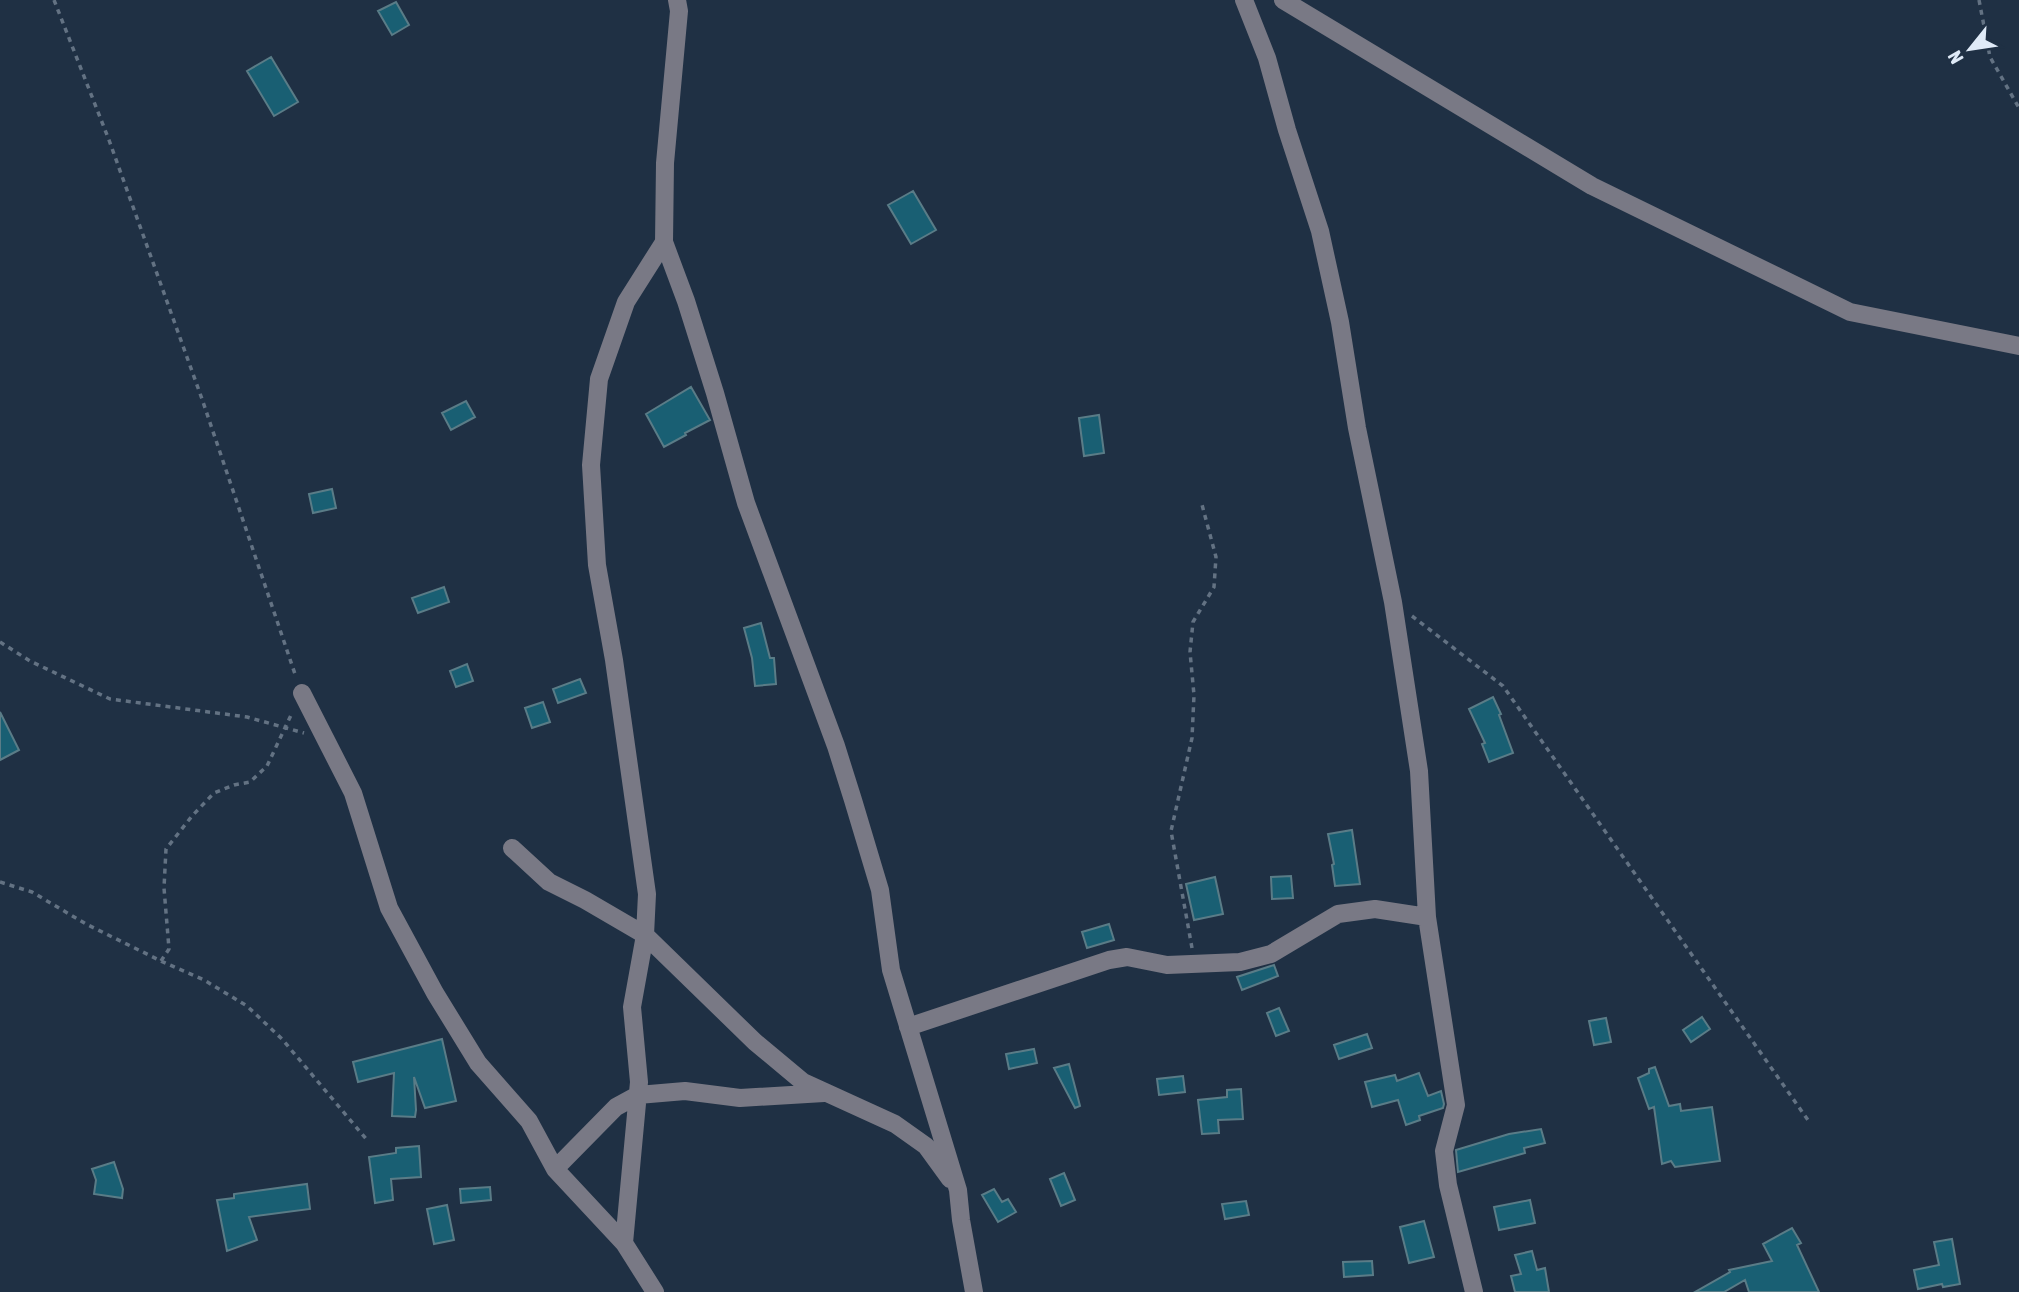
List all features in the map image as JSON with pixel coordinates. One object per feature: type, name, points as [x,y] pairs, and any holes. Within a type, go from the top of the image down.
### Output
[{"type":"street","points":[[677,0],[679,11],[665,163],[664,242],[715,393],[746,503],[836,746],[880,890],[891,970],[958,1190],[974,1292]]},
{"type":"street","points":[[1244,0],[1267,58],[1320,231],[1393,601],[1419,771],[1427,917],[1456,1105],[1444,1151],[1448,1185],[1474,1292]]},
{"type":"street","points":[[1283,0],[1592,186],[1850,313],[2019,346]]},
{"type":"street","points":[[624,1243],[639,1082],[632,1007],[645,936],[648,894],[614,660],[597,565],[591,465],[599,379],[626,302],[664,242]]},
{"type":"street","points":[[302,693],[353,793],[389,908],[435,993],[478,1063],[529,1121],[555,1169],[624,1243],[656,1292]]},
{"type":"street","points":[[512,848],[549,882],[645,936],[790,1073],[803,1082],[895,1124],[926,1146],[958,1190]]},
{"type":"street","points":[[908,1027],[1109,960],[1127,957],[1167,965],[1240,962],[1271,954],[1338,914],[1375,909],[1427,917]]},
{"type":"street","points":[[555,1169],[616,1107],[638,1095],[685,1091],[740,1098],[827,1093]]},
{"type":"path","points":[[54,0],[109,140],[202,399],[302,693],[267,766],[250,782],[214,793],[166,849],[164,888],[169,949],[161,961]]},
{"type":"path","points":[[1979,0],[1990,57],[2019,108]]},
{"type":"path","points":[[1195,964],[1171,831],[1192,738],[1194,695],[1190,652],[1193,622],[1214,587],[1216,557],[1200,501]]},
{"type":"path","points":[[1393,601],[1503,686],[1810,1123]]},
{"type":"path","points":[[0,642],[30,661],[110,699],[247,717],[326,740]]},
{"type":"path","points":[[0,882],[32,892],[86,923],[204,980],[247,1006],[282,1039],[368,1140]]},
{"type":"building","points":[[396,2],[409,25],[392,35],[378,11]]},
{"type":"building","points":[[271,57],[298,102],[274,116],[247,71]]},
{"type":"building","points":[[913,191],[936,230],[911,244],[888,205]]},
{"type":"building","points":[[691,387],[710,420],[664,447],[646,414]]},
{"type":"building","points":[[466,401],[475,417],[451,430],[442,413]]},
{"type":"building","points":[[1099,415],[1104,453],[1084,456],[1079,418]]},
{"type":"building","points":[[332,489],[336,508],[313,513],[309,494]]},
{"type":"building","points":[[444,587],[449,602],[418,613],[412,598]]},
{"type":"building","points":[[761,623],[770,658],[774,658],[776,684],[755,686],[752,658],[744,628]]},
{"type":"building","points":[[467,664],[473,681],[456,687],[450,671]]},
{"type":"building","points":[[580,679],[586,693],[558,703],[553,689]]},
{"type":"building","points":[[1493,697],[1513,753],[1489,762],[1482,744],[1485,743],[1469,709]]},
{"type":"building","points":[[543,702],[550,722],[532,728],[525,708]]},
{"type":"building","points":[[0,712],[19,750],[0,760]]},
{"type":"building","points":[[1352,830],[1360,884],[1335,886],[1328,834]]},
{"type":"building","points":[[1291,876],[1293,898],[1272,899],[1271,877]]},
{"type":"building","points":[[1215,877],[1223,914],[1194,920],[1186,884]]},
{"type":"building","points":[[1109,924],[1114,940],[1087,948],[1082,932]]},
{"type":"building","points":[[1274,965],[1278,976],[1242,990],[1237,977]]},
{"type":"building","points":[[1279,1008],[1289,1031],[1276,1036],[1267,1013]]},
{"type":"building","points":[[1702,1017],[1710,1029],[1691,1042],[1683,1030]]},
{"type":"building","points":[[1606,1018],[1611,1042],[1594,1045],[1589,1021]]},
{"type":"building","points":[[1367,1034],[1372,1048],[1339,1059],[1334,1045]]},
{"type":"building","points":[[442,1039],[456,1101],[425,1108],[414,1077],[415,1117],[392,1116],[394,1073],[358,1082],[353,1062]]},
{"type":"building","points":[[1034,1049],[1037,1063],[1009,1069],[1006,1054]]},
{"type":"building","points":[[1069,1064],[1080,1106],[1075,1108],[1054,1068]]},
{"type":"building","points":[[1655,1067],[1669,1106],[1680,1104],[1681,1111],[1712,1107],[1720,1161],[1675,1167],[1671,1161],[1662,1164],[1654,1107],[1649,1109],[1638,1078]]},
{"type":"building","points":[[1419,1073],[1428,1096],[1441,1091],[1443,1108],[1419,1116],[1420,1120],[1406,1125],[1398,1100],[1372,1107],[1365,1082],[1395,1075],[1397,1081]]},
{"type":"building","points":[[1183,1076],[1185,1092],[1159,1095],[1157,1079]]},
{"type":"building","points":[[1241,1089],[1243,1119],[1218,1120],[1219,1133],[1202,1134],[1198,1100],[1227,1097],[1227,1090]]},
{"type":"building","points":[[1541,1129],[1545,1143],[1524,1148],[1525,1153],[1458,1172],[1456,1150],[1509,1134]]},
{"type":"building","points":[[419,1146],[421,1177],[391,1179],[393,1200],[375,1203],[369,1157],[396,1153],[396,1148]]},
{"type":"building","points":[[114,1162],[123,1189],[122,1198],[94,1194],[96,1180],[92,1169]]},
{"type":"building","points":[[1064,1173],[1075,1200],[1061,1206],[1050,1179]]},
{"type":"building","points":[[307,1184],[310,1209],[249,1217],[257,1240],[227,1251],[217,1200],[234,1198],[234,1194]]},
{"type":"building","points":[[490,1187],[491,1200],[461,1203],[460,1189]]},
{"type":"building","points":[[994,1189],[1002,1202],[1008,1199],[1016,1212],[998,1222],[982,1195]]},
{"type":"building","points":[[1530,1200],[1535,1223],[1499,1230],[1494,1207]]},
{"type":"building","points":[[1246,1201],[1249,1215],[1225,1219],[1222,1204]]},
{"type":"building","points":[[447,1205],[454,1240],[434,1244],[427,1209]]},
{"type":"building","points":[[1424,1221],[1434,1257],[1409,1263],[1400,1227]]},
{"type":"building","points":[[1792,1228],[1801,1243],[1797,1245],[1819,1292],[1749,1292],[1745,1280],[1724,1292],[1695,1292],[1730,1272],[1729,1270],[1772,1261],[1763,1244]]},
{"type":"building","points":[[1952,1239],[1960,1284],[1943,1287],[1942,1284],[1918,1289],[1914,1270],[1939,1265],[1934,1242]]},
{"type":"building","points":[[1532,1251],[1537,1270],[1545,1268],[1549,1292],[1515,1292],[1511,1276],[1521,1274],[1515,1255]]},
{"type":"building","points":[[1372,1261],[1373,1275],[1344,1277],[1343,1262]]}]
